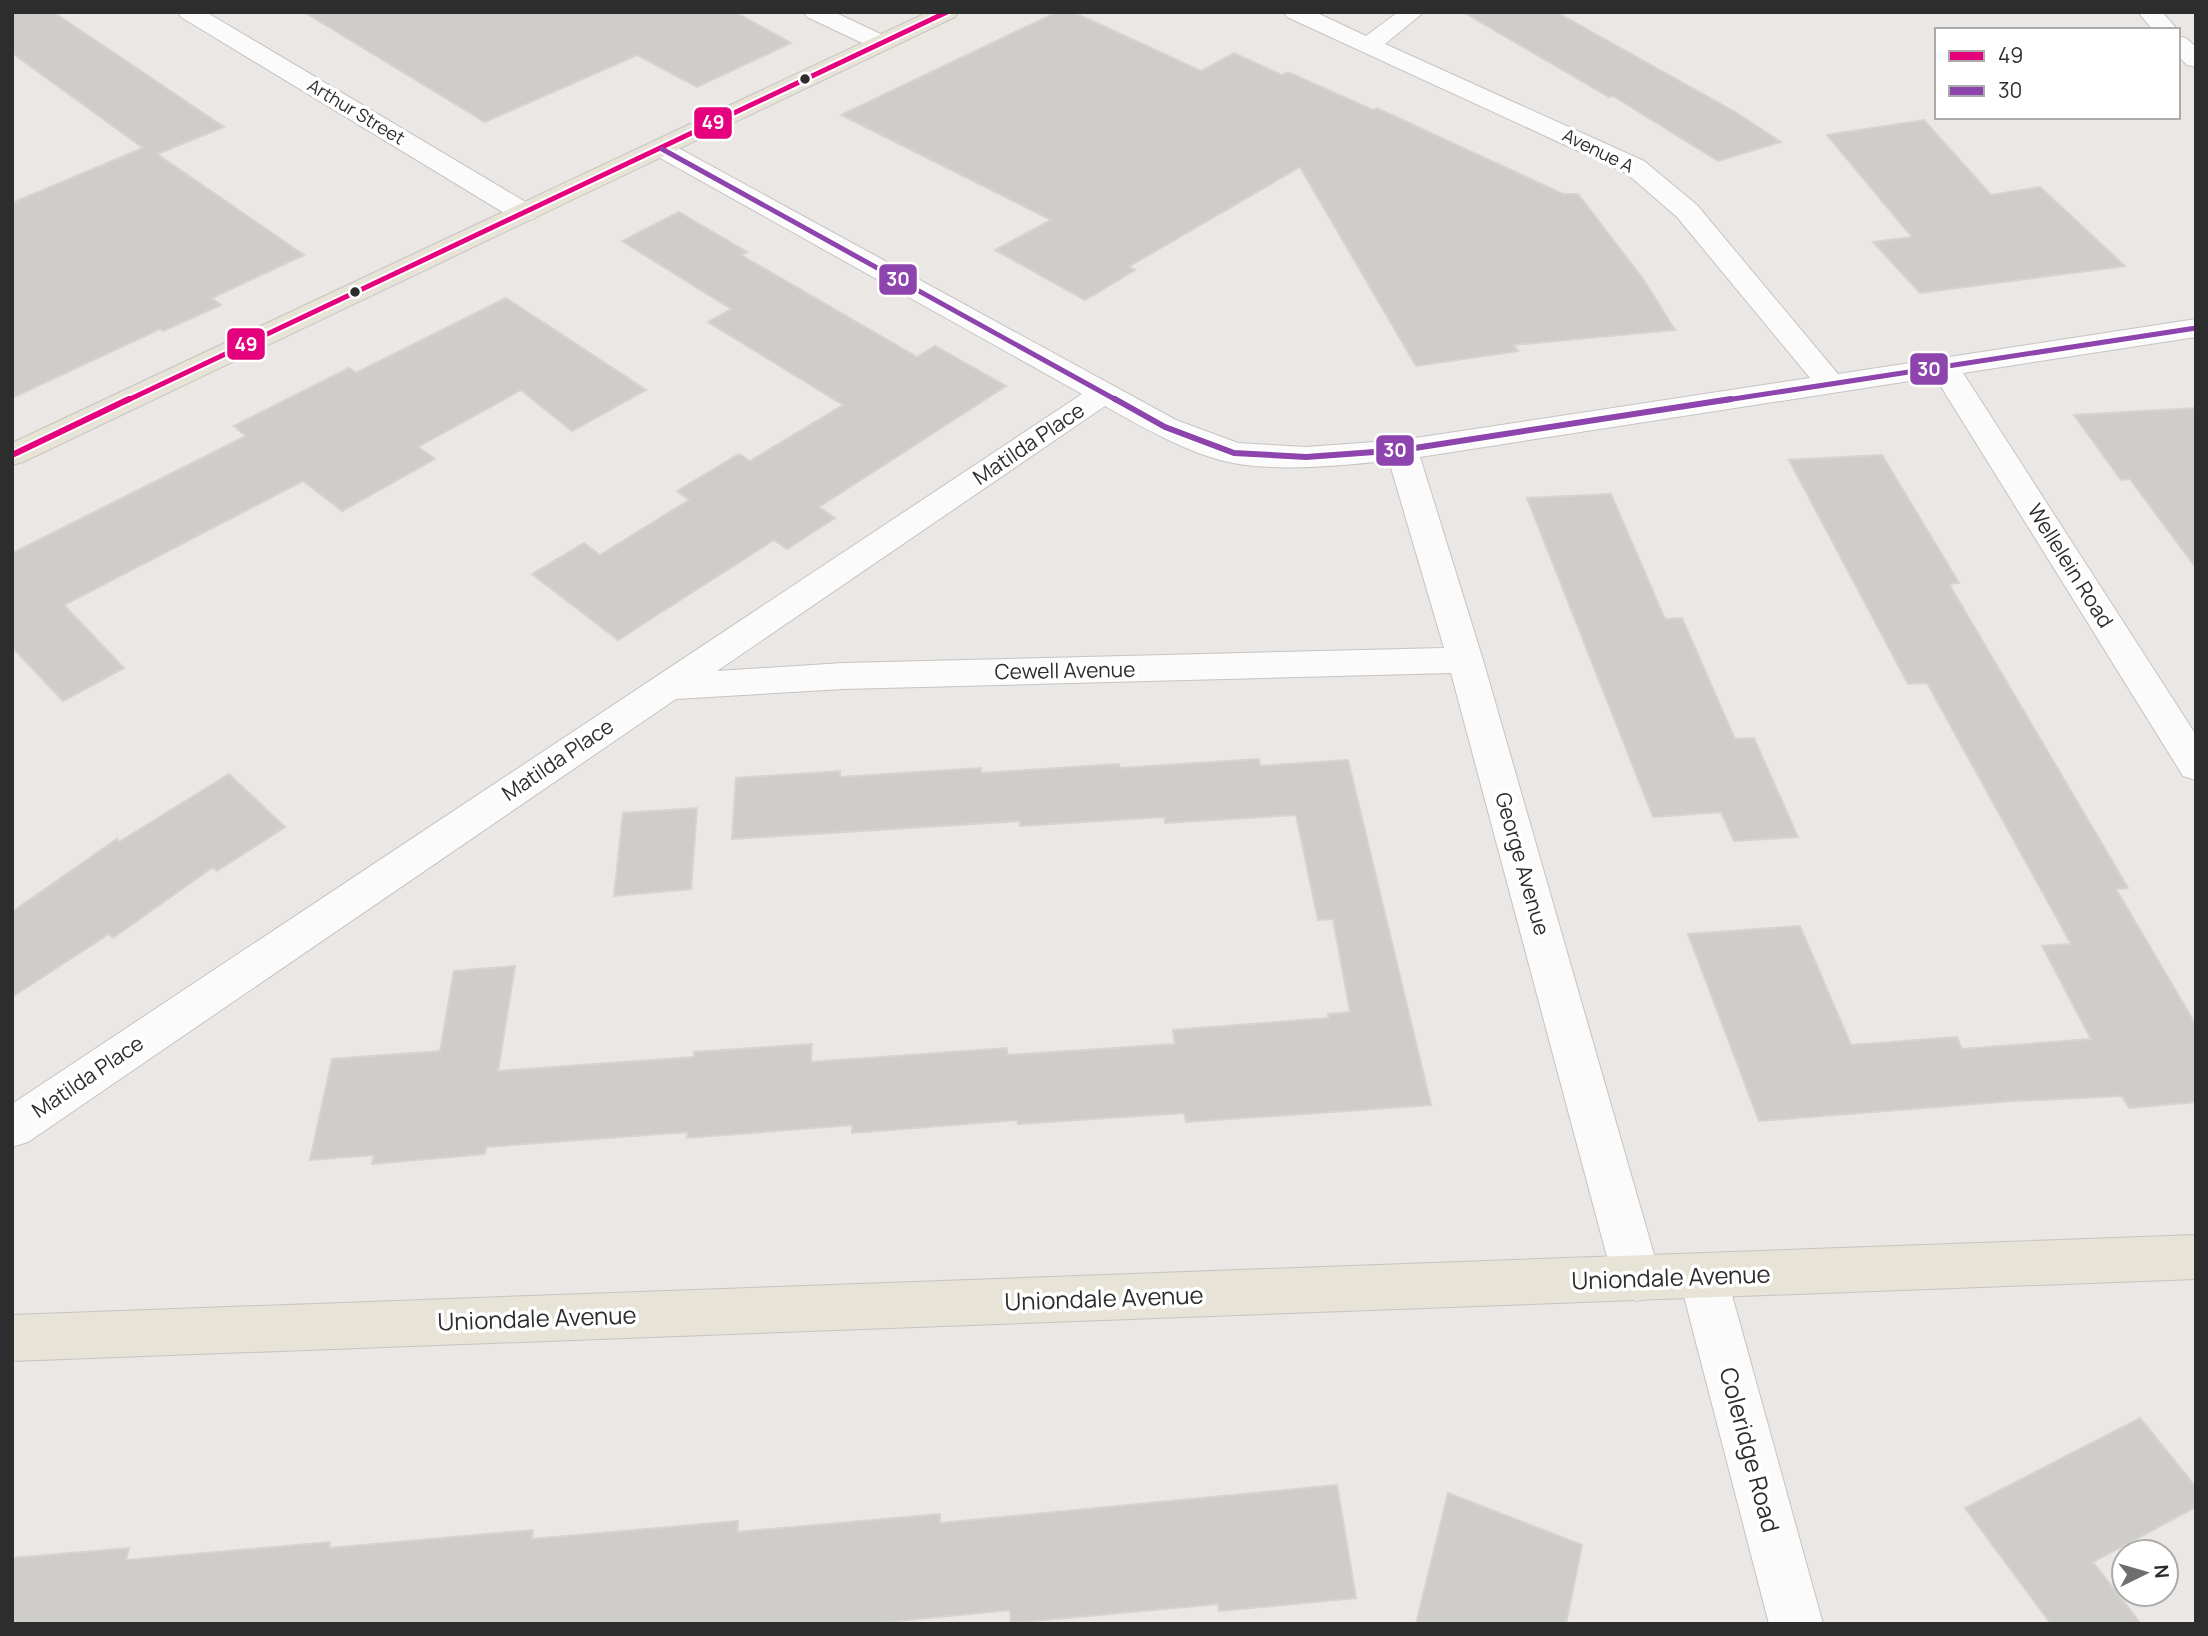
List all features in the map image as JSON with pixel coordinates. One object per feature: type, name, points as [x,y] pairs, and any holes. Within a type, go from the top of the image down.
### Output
[{"type":"main road","points":[[12,455],[947,12]]},
{"type":"main road","name":"Uniondale Avenue","points":[[12,1338],[2196,1257]]},
{"type":"street","name":"Arthur Street","points":[[188,12],[524,212]]},
{"type":"street","points":[[815,12],[881,43]]},
{"type":"street","name":"Avenue A","points":[[1295,12],[1635,167],[1687,211],[1831,384]]},
{"type":"street","points":[[1370,44],[1413,12]]},
{"type":"street","points":[[2149,12],[2164,28]]},
{"type":"street","points":[[2180,45],[2196,60]]},
{"type":"street","points":[[662,149],[1165,427],[1234,453],[1306,457],[1402,450],[2196,328]]},
{"type":"street","name":"Wellelein Road","points":[[1944,367],[2196,766]]},
{"type":"street","name":"Matilda Place","points":[[12,1128],[1104,393]]},
{"type":"street","name":"George Avenue","points":[[1402,450],[1465,660],[1637,1279]]},
{"type":"street","name":"Cewell Avenue","points":[[664,687],[843,676],[1465,660]]},
{"type":"street","name":"Coleridge Road","points":[[1703,1277],[1796,1624]]},
{"type":"building","points":[[12,12],[53,12],[224,127],[157,154],[304,255],[212,298],[221,305],[163,331],[160,329],[12,398],[12,203],[143,148],[12,53]]},
{"type":"building","points":[[304,12],[735,12],[791,43],[697,87],[637,55],[485,122]]},
{"type":"building","points":[[1057,12],[1073,12],[1201,71],[1234,53],[1282,75],[1288,72],[1373,110],[1377,108],[1563,194],[1578,194],[1643,279],[1675,330],[1513,345],[1518,351],[1416,366],[1300,167],[1128,267],[1135,270],[1085,300],[995,250],[1051,220],[841,115]]},
{"type":"building","points":[[1463,12],[1556,12],[1737,113],[1781,142],[1718,161],[1613,96],[1609,97]]},
{"type":"building","points":[[1924,120],[1991,195],[2040,187],[2125,266],[1920,293],[1873,242],[1912,237],[1827,135]]},
{"type":"building","points":[[679,212],[747,252],[741,255],[917,357],[935,346],[1006,386],[819,507],[835,518],[787,549],[774,540],[618,640],[532,574],[584,543],[600,555],[689,500],[677,491],[739,454],[750,461],[843,405],[708,322],[731,309],[622,241]]},
{"type":"building","points":[[506,298],[646,390],[572,431],[521,390],[418,447],[435,459],[342,511],[303,481],[64,605],[124,668],[63,701],[12,647],[12,553],[246,436],[234,426],[349,368],[356,373]]},
{"type":"building","points":[[2196,408],[2196,568],[2130,479],[2121,480],[2074,415]]},
{"type":"building","points":[[1882,455],[1959,583],[1949,584],[2128,888],[2116,889],[2196,1025],[2196,1102],[2129,1108],[2122,1096],[2013,1101],[1759,1121],[1688,934],[1800,926],[1851,1045],[1957,1037],[1962,1049],[2091,1039],[2042,946],[2071,944],[1927,683],[1908,684],[1789,460]]},
{"type":"building","points":[[1611,494],[1665,619],[1682,618],[1735,739],[1754,738],[1798,837],[1734,841],[1721,812],[1653,817],[1527,498]]},
{"type":"building","points":[[1259,759],[1260,766],[1348,760],[1431,1105],[1186,1122],[1184,1113],[1018,1124],[1017,1120],[852,1133],[852,1125],[687,1138],[688,1132],[486,1147],[485,1154],[372,1164],[374,1155],[310,1160],[332,1059],[440,1051],[454,971],[515,966],[498,1071],[694,1057],[694,1052],[812,1044],[811,1062],[1007,1048],[1007,1055],[1175,1044],[1173,1030],[1329,1018],[1328,1014],[1350,1012],[1333,919],[1318,920],[1296,815],[1165,823],[1165,817],[1020,826],[1020,821],[732,839],[736,778],[840,771],[840,777],[981,768],[981,773],[1119,764],[1120,768]]},
{"type":"building","points":[[229,774],[285,827],[217,871],[213,867],[113,938],[109,934],[12,997],[12,912],[117,839],[119,842]]},
{"type":"building","points":[[697,808],[691,889],[614,896],[623,813]]},
{"type":"building","points":[[2140,1418],[2196,1487],[2196,1507],[2138,1538],[2110,1538],[2110,1553],[2093,1562],[2110,1584],[2110,1608],[2129,1608],[2141,1624],[2051,1624],[1965,1508]]},
{"type":"building","points":[[1337,1485],[1356,1598],[1219,1611],[1218,1604],[1011,1623],[1010,1610],[866,1624],[12,1624],[12,1558],[129,1548],[126,1560],[330,1542],[329,1548],[533,1530],[532,1539],[738,1521],[737,1532],[940,1514],[940,1523]]},
{"type":"building","points":[[1448,1493],[1582,1545],[1566,1624],[1416,1624]]},
{"type":"transit line","name":"49","points":[[12,455],[947,12]]},
{"type":"transit line","name":"30","points":[[662,149],[1165,427],[1234,453],[1306,457],[1402,450],[2196,328]]}]
